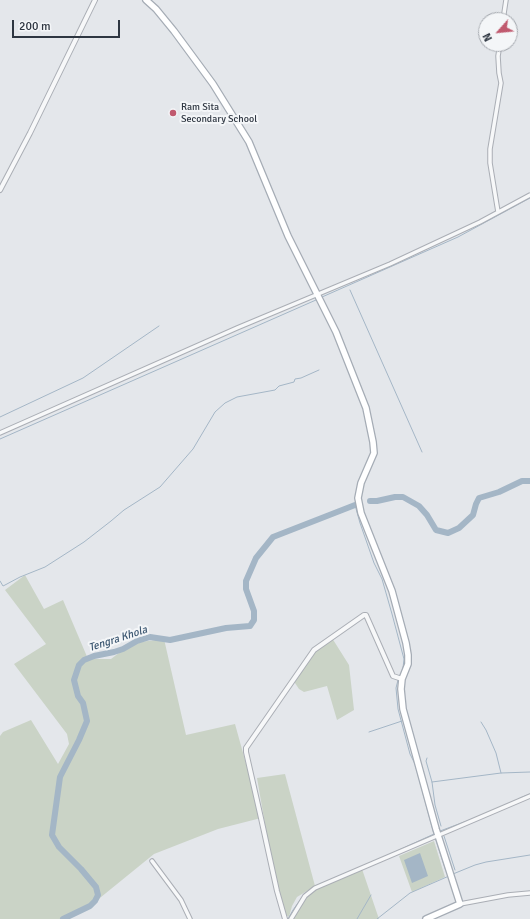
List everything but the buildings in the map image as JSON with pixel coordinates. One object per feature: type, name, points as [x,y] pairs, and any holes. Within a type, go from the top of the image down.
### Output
[{"type":"main road","points":[[146,0],[156,9],[174,31],[213,84],[244,133],[254,152],[288,236],[336,332],[366,408],[374,453],[361,483],[358,498],[361,513],[392,592],[406,643],[408,664],[402,679],[400,695],[439,836],[460,904],[426,919]]},
{"type":"street","points":[[0,190],[30,133],[95,0]]},
{"type":"street","points":[[504,12],[506,0]]},
{"type":"street","points":[[498,212],[490,163],[490,149],[501,83],[499,73],[499,52]]},
{"type":"street","points":[[0,433],[237,328],[390,264],[480,222],[530,195]]},
{"type":"street","points":[[285,919],[277,891],[246,748],[314,650],[364,614],[366,615],[393,676],[402,679]]},
{"type":"street","points":[[290,919],[305,896],[315,888],[530,796]]},
{"type":"street","points":[[152,861],[181,900],[190,919]]},
{"type":"street","points":[[460,904],[508,895],[530,894]]},
{"type":"shaded area","points":[[25,575],[44,609],[63,600],[88,659],[111,659],[132,643],[164,639],[186,735],[235,724],[261,818],[218,829],[154,854],[90,906],[63,919],[0,919],[0,736],[3,732],[31,720],[58,764],[69,744],[67,734],[14,664],[46,644],[5,590]]},
{"type":"shaded area","points":[[332,638],[349,665],[354,710],[337,720],[327,686],[304,692],[299,689],[293,680],[314,650]]},
{"type":"shaded area","points":[[285,774],[315,886],[297,897],[292,906],[289,917],[283,913],[270,853],[257,778]]},
{"type":"shaded area","points":[[434,841],[445,877],[412,892],[399,856]]},
{"type":"shaded area","points":[[362,869],[379,919],[291,919],[305,896],[321,886]]},
{"type":"water","points":[[420,853],[428,876],[412,883],[404,860]]},
{"type":"waterway","points":[[322,297],[458,237],[530,198]]},
{"type":"waterway","points":[[350,290],[422,452]]},
{"type":"waterway","points":[[0,439],[316,300]]},
{"type":"waterway","points":[[0,417],[83,378],[159,326]]},
{"type":"waterway","points":[[0,581],[3,586],[45,567],[84,542],[124,510],[160,487],[193,449],[215,412],[225,403],[237,397],[275,390],[279,386],[294,382],[295,379],[319,370]]},
{"type":"waterway","points":[[370,501],[403,497],[419,506],[427,515],[436,530],[448,533],[459,528],[473,515],[479,498],[499,492],[522,481],[530,481]]},
{"type":"waterway","points":[[355,505],[374,563],[382,579],[404,659],[403,668]]},
{"type":"waterway","name":"Tengra Khola","points":[[63,919],[90,906],[98,895],[96,887],[81,869],[59,847],[52,835],[60,777],[87,721],[83,703],[78,696],[74,680],[79,665],[84,660],[94,656],[123,649],[137,641],[150,637],[170,640],[226,628],[250,626],[254,620],[254,611],[246,589],[246,581],[256,558],[273,537],[355,505]]},
{"type":"waterway","points":[[398,680],[396,688],[398,709],[434,834]]},
{"type":"waterway","points":[[369,732],[402,721]]},
{"type":"waterway","points":[[481,722],[496,753],[501,773]]},
{"type":"waterway","points":[[427,758],[426,761],[432,782],[435,805],[441,826]]},
{"type":"waterway","points":[[432,782],[501,773],[530,772]]},
{"type":"waterway","points":[[520,798],[530,794]]},
{"type":"waterway","points":[[440,831],[475,818]]},
{"type":"waterway","points":[[386,856],[434,834]]},
{"type":"waterway","points":[[444,836],[455,870]]},
{"type":"waterway","points":[[435,837],[446,871]]},
{"type":"waterway","points":[[453,874],[486,862],[530,855]]},
{"type":"waterway","points":[[377,919],[410,893],[449,876]]},
{"type":"waterway","points":[[307,893],[312,888]]},
{"type":"waterway","points":[[357,919],[371,895]]},
{"type":"waterway","points":[[288,919],[303,896]]},
{"type":"place","name":"Ram Sita Secondary School","points":[[173,113]]}]
